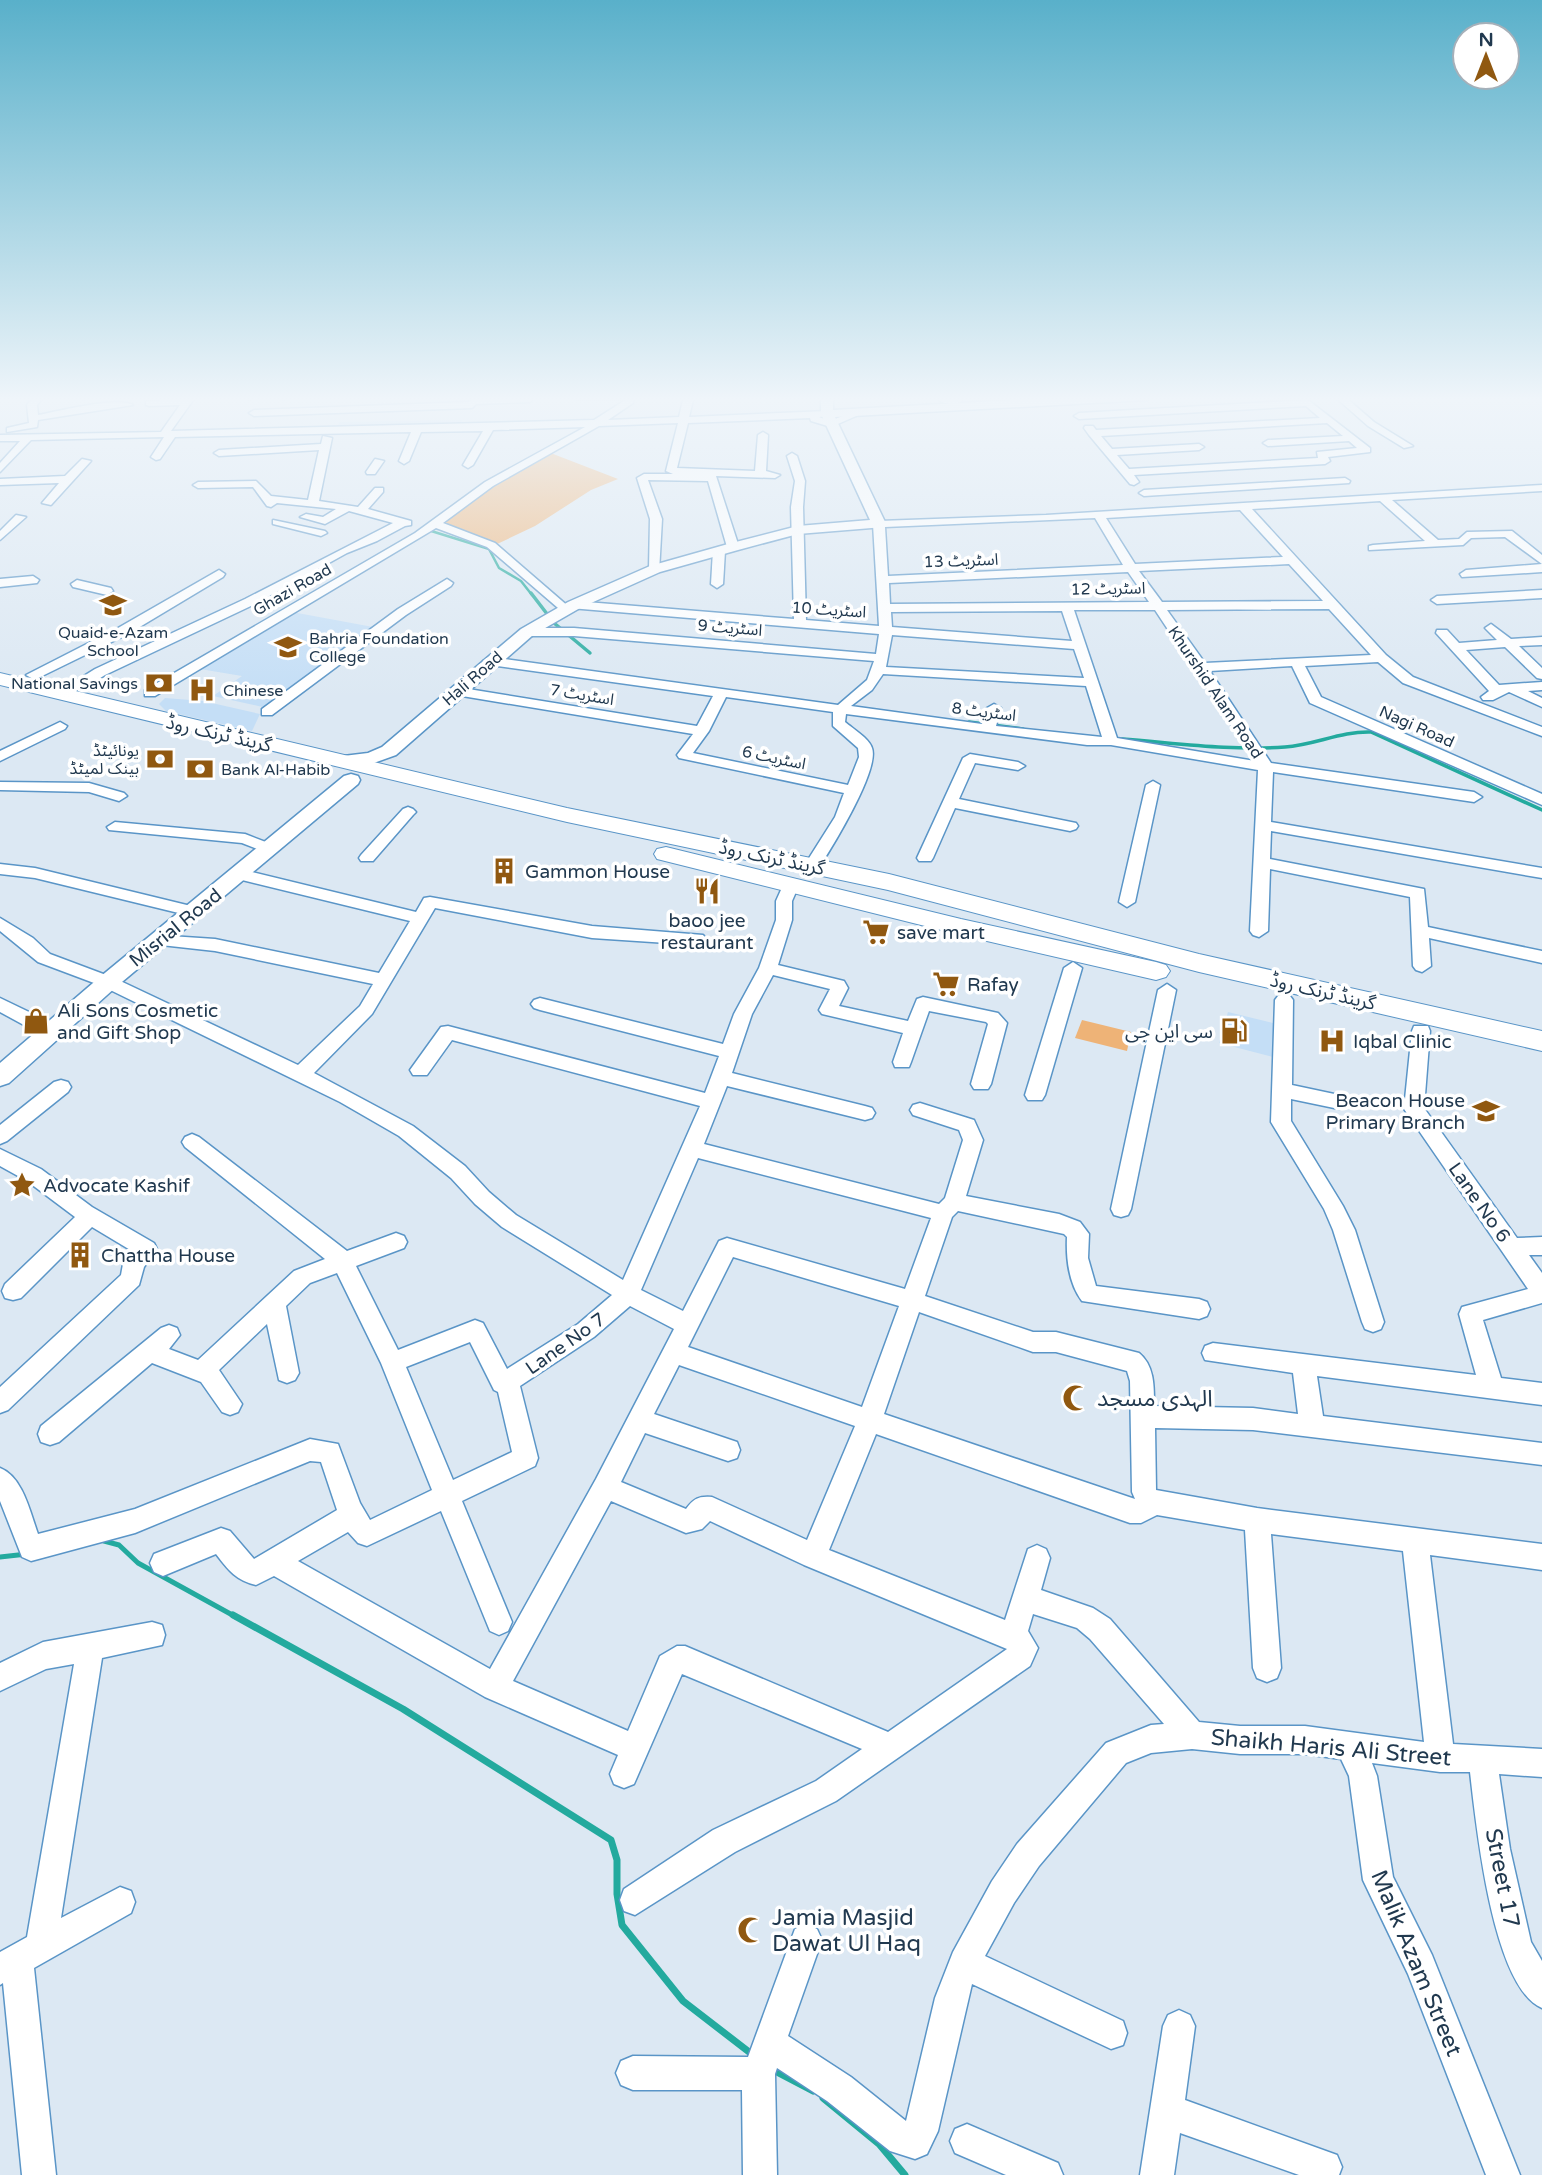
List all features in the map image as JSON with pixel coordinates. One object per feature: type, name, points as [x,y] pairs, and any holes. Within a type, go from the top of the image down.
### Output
[{"type":"highway","name":"گرینڈ ٹرنک روڈ","points":[[0,680],[791,885],[1542,1058]]},
{"type":"highway","name":"گرینڈ ٹرنک روڈ","points":[[0,697],[346,771],[403,775],[614,825],[889,882],[1199,963],[1542,1041]]},
{"type":"highway","points":[[614,825],[932,906],[926,912],[869,904]]},
{"type":"highway","points":[[1116,962],[964,922],[960,917],[971,913],[1093,942],[1199,963]]},
{"type":"main road","points":[[868,498],[880,523]]},
{"type":"main road","name":"Hali Road","points":[[346,771],[389,751],[533,627],[567,609],[655,569],[726,549],[798,530],[880,523]]},
{"type":"main road","points":[[389,751],[387,759],[390,766],[403,775]]},
{"type":"main road","name":"Misrial Road","points":[[0,1077],[108,982],[270,849],[346,771]]},
{"type":"street","points":[[47,503],[52,498]]},
{"type":"street","points":[[270,498],[354,509],[491,545],[567,609]]},
{"type":"street","points":[[316,498],[319,503]]},
{"type":"street","points":[[306,517],[326,521],[354,509],[369,498]]},
{"type":"street","name":"Ghazi Road","points":[[150,693],[429,528],[471,498]]},
{"type":"street","points":[[649,498],[656,519],[655,569]]},
{"type":"street","points":[[716,498],[726,549],[717,584]]},
{"type":"street","points":[[799,498],[800,625]]},
{"type":"street","points":[[1147,498],[1158,511]]},
{"type":"street","points":[[1383,498],[1435,544]]},
{"type":"street","points":[[813,866],[833,837],[854,791],[866,751],[838,723],[848,704],[872,682],[880,664],[885,631],[880,523],[1099,515],[1391,498]]},
{"type":"street","points":[[294,525],[319,503]]},
{"type":"street","points":[[1243,506],[1381,658],[1408,680],[1542,732]]},
{"type":"street","name":"Khurshid Alam Road","points":[[1099,515],[1132,569],[1201,667],[1266,767],[1259,931]]},
{"type":"street","points":[[0,537],[20,517]]},
{"type":"street","points":[[277,522],[322,534]]},
{"type":"street","points":[[76,687],[100,673],[249,603],[343,551],[373,539],[403,522]]},
{"type":"street","points":[[1373,548],[1466,541],[1467,535],[1508,533],[1542,562]]},
{"type":"street","points":[[1524,546],[1542,544]]},
{"type":"street","name":"اسٹریٹ 13","points":[[883,580],[1292,560]]},
{"type":"street","points":[[1466,574],[1542,568]]},
{"type":"street","points":[[33,675],[62,658],[123,631],[219,574]]},
{"type":"street","points":[[0,583],[33,580]]},
{"type":"street","points":[[267,712],[394,617],[447,583]]},
{"type":"street","points":[[77,584],[107,591]]},
{"type":"street","points":[[1483,598],[1542,594]]},
{"type":"street","name":"اسٹریٹ 12","points":[[884,608],[1332,606]]},
{"type":"street","points":[[1067,607],[1110,738]]},
{"type":"street","name":"اسٹریٹ 10","points":[[567,609],[1081,646]]},
{"type":"street","name":"اسٹریٹ 9","points":[[533,627],[559,632],[1050,682],[1092,682]]},
{"type":"street","points":[[1491,628],[1542,675]]},
{"type":"street","points":[[1442,633],[1492,694],[1512,688],[1542,686]]},
{"type":"street","points":[[1455,647],[1542,641]]},
{"type":"street","points":[[1201,667],[1381,658]]},
{"type":"street","points":[[493,659],[848,704]]},
{"type":"street","name":"اسٹریٹ 8","points":[[493,659],[721,693],[848,704],[990,721],[1087,741],[1110,738],[1266,767],[1474,797]]},
{"type":"street","name":"Nagi Road","points":[[1297,663],[1315,700],[1542,800]]},
{"type":"street","points":[[1512,688],[1542,704]]},
{"type":"street","name":"اسٹریٹ 7","points":[[456,691],[702,731]]},
{"type":"street","points":[[702,731],[721,693]]},
{"type":"street","points":[[0,757],[60,726]]},
{"type":"street","name":"اسٹریٹ 6","points":[[702,731],[685,751],[686,756],[854,791]]},
{"type":"street","points":[[925,858],[970,758],[1018,766]]},
{"type":"street","points":[[1127,902],[1153,785]]},
{"type":"street","points":[[0,786],[89,788],[119,796]]},
{"type":"street","points":[[950,803],[1070,826]]},
{"type":"street","points":[[367,858],[408,812]]},
{"type":"street","points":[[1264,825],[1542,873]]},
{"type":"street","points":[[116,827],[245,839],[270,849]]},
{"type":"street","points":[[1263,863],[1414,890],[1418,893],[1422,966]]},
{"type":"street","points":[[0,869],[35,873],[195,912]]},
{"type":"street","points":[[240,874],[420,918]]},
{"type":"street","name":"Lane No 7","points":[[353,1515],[363,1532],[371,1533],[526,1458],[507,1382],[577,1337],[628,1294],[712,1102],[743,1014],[768,968],[784,920],[784,901],[791,885]]},
{"type":"street","points":[[300,1075],[366,1010],[430,902],[592,932],[697,939]]},
{"type":"street","points":[[1,925],[27,942],[44,958],[108,982],[300,1075],[406,1130],[457,1172],[509,1221],[628,1294],[688,1325]]},
{"type":"street","points":[[1420,931],[1542,957]]},
{"type":"street","points":[[161,939],[215,945],[383,980]]},
{"type":"street","points":[[768,968],[838,985],[828,1010],[914,1029]]},
{"type":"street","points":[[1035,1094],[1073,968]]},
{"type":"street","points":[[1121,1209],[1167,990]]},
{"type":"street","points":[[1284,1000],[1281,1122],[1333,1206],[1344,1230],[1373,1322]]},
{"type":"street","points":[[902,1062],[923,1003],[995,1019],[998,1023],[981,1084]]},
{"type":"street","points":[[0,1004],[51,1031]]},
{"type":"street","points":[[540,1004],[730,1052]]},
{"type":"street","name":"Lane No 6","points":[[1421,1031],[1414,1109],[1542,1292]]},
{"type":"street","points":[[420,1070],[448,1032],[712,1102]]},
{"type":"street","points":[[721,1077],[865,1112]]},
{"type":"street","points":[[0,1136],[61,1087]]},
{"type":"street","points":[[1281,1090],[1339,1102]]},
{"type":"street","points":[[813,1556],[870,1419],[973,1140],[971,1129],[963,1122],[920,1110]]},
{"type":"street","points":[[192,1142],[342,1260],[393,1362],[499,1622]]},
{"type":"street","points":[[692,1149],[949,1208],[1059,1223],[1072,1228],[1078,1234],[1077,1258],[1083,1271],[1083,1285],[1090,1294],[1199,1309]]},
{"type":"street","points":[[0,1157],[34,1175],[90,1216],[146,1249],[134,1264],[131,1279],[0,1402]]},
{"type":"street","points":[[13,1291],[90,1216]]},
{"type":"street","points":[[203,1371],[302,1277],[396,1242]]},
{"type":"street","points":[[1511,1247],[1542,1246]]},
{"type":"street","points":[[495,1686],[605,1487],[727,1247],[912,1301],[1033,1342],[1056,1342],[1128,1358],[1140,1372],[1144,1417],[1144,1492],[1150,1503]]},
{"type":"street","points":[[1492,1389],[1470,1314],[1542,1292]]},
{"type":"street","points":[[275,1304],[287,1373]]},
{"type":"street","points":[[393,1362],[475,1331],[502,1382],[507,1382]]},
{"type":"street","points":[[50,1434],[169,1335]]},
{"type":"street","points":[[149,1351],[192,1370],[203,1371],[209,1375],[230,1404]]},
{"type":"street","points":[[672,1352],[1130,1511],[1141,1511],[1150,1503]]},
{"type":"street","points":[[1213,1353],[1542,1394]]},
{"type":"street","points":[[1304,1366],[1312,1426]]},
{"type":"street","points":[[1144,1417],[1229,1417],[1542,1454]]},
{"type":"street","points":[[638,1420],[728,1450]]},
{"type":"street","points":[[0,1479],[9,1492],[31,1548],[135,1521],[316,1449],[329,1452],[353,1515],[256,1572],[249,1572],[222,1540],[163,1563]]},
{"type":"street","points":[[605,1487],[686,1521],[693,1520],[702,1508],[712,1509],[813,1556],[1013,1637],[1022,1643],[1024,1652],[826,1791],[724,1841],[635,1900]]},
{"type":"street","points":[[1150,1503],[1257,1520],[1542,1557]]},
{"type":"street","points":[[1257,1520],[1267,1668]]},
{"type":"street","points":[[1415,1541],[1440,1758]]},
{"type":"street","points":[[1013,1637],[1037,1558]]},
{"type":"street","points":[[275,1562],[331,1596],[495,1686],[635,1748]]},
{"type":"street","points":[[1025,1598],[1084,1617],[1100,1629],[1192,1735]]},
{"type":"street","points":[[0,1677],[43,1656],[152,1634]]},
{"type":"street","points":[[39,2175],[20,1959],[90,1647]]},
{"type":"street","points":[[624,1774],[670,1667],[680,1659],[891,1747]]},
{"type":"street","name":"Shaikh Haris Ali Street","points":[[763,2059],[839,2089],[902,2139],[915,2142],[921,2131],[951,1998],[964,1964],[1003,1892],[1028,1855],[1116,1753],[1151,1739],[1192,1735],[1240,1740],[1305,1740],[1440,1758],[1542,1763]]},
{"type":"street","name":"Malik Azam Street","points":[[1350,1746],[1363,1776],[1378,1880],[1421,1966],[1503,2175]]},
{"type":"street","name":"Street 17","points":[[1482,1758],[1495,1849],[1517,1947],[1542,1992]]},
{"type":"street","points":[[20,1959],[120,1902]]},
{"type":"street","points":[[760,2175],[763,2059],[806,1940]]},
{"type":"street","points":[[964,1964],[1111,2033]]},
{"type":"street","points":[[1157,2175],[1179,2026]]},
{"type":"street","points":[[633,2073],[763,2059]]},
{"type":"street","points":[[1167,2111],[1325,2167]]},
{"type":"street","points":[[967,2141],[1046,2175]]},
{"type":"shaded area","points":[[471,498],[579,498],[535,526],[495,545],[435,524]]},
{"type":"shaded area","name":"Bahria Foundation College","points":[[292,612],[373,627],[267,708],[213,696],[242,676],[194,668]]},
{"type":"shaded area","points":[[165,698],[203,701],[260,714],[252,731],[166,711],[159,704]]},
{"type":"shaded area","points":[[1228,1012],[1277,1024],[1273,1057],[1219,1043]]},
{"type":"shaded area","points":[[1082,1020],[1131,1032],[1127,1051],[1075,1038]]},
{"type":"waterway","points":[[428,530],[489,549],[499,568],[521,581],[532,595]]},
{"type":"waterway","points":[[531,593],[554,623],[590,653]]},
{"type":"waterway","points":[[969,722],[1023,729]]},
{"type":"waterway","points":[[1122,739],[1265,748],[1296,746],[1371,732],[1542,810]]},
{"type":"waterway","points":[[104,1541],[119,1545],[138,1563],[236,1617]]},
{"type":"waterway","points":[[0,1557],[27,1554]]},
{"type":"waterway","points":[[233,1615],[403,1709],[611,1840],[617,1860],[617,1894],[622,1925],[683,2001],[753,2055]]},
{"type":"waterway","points":[[771,2069],[813,2091]]},
{"type":"waterway","points":[[823,2098],[879,2144],[905,2175]]},
{"type":"place","name":"Quaid-e-Azam School","points":[[113,605]]},
{"type":"place","name":"Bahria Foundation College","points":[[288,647]]},
{"type":"place","name":"National Savings","points":[[159,683]]},
{"type":"place","name":"Chinese","points":[[202,690]]},
{"type":"place","name":"یونائیٹڈ بینک لمیٹڈ","points":[[160,759]]},
{"type":"place","name":"Bank Al-Habib","points":[[200,769]]},
{"type":"place","name":"Gammon House","points":[[504,871]]},
{"type":"place","name":"baoo jee restaurant","points":[[707,891]]},
{"type":"place","name":"save mart","points":[[876,932]]},
{"type":"place","name":"Rafay","points":[[946,984]]},
{"type":"place","name":"Ali Sons Cosmetic and Gift Shop","points":[[36,1021]]},
{"type":"place","name":"سی این جی","points":[[1234,1031]]},
{"type":"place","name":"Iqbal Clinic","points":[[1332,1041]]},
{"type":"place","name":"Beacon House Primary Branch","points":[[1486,1111]]},
{"type":"place","name":"Advocate Kashif","points":[[22,1185]]},
{"type":"place","name":"Chattha House","points":[[80,1255]]},
{"type":"place","name":"الہدی مسجد","points":[[1076,1398]]},
{"type":"place","name":"Jamia Masjid Dawat Ul Haq","points":[[751,1930]]}]
